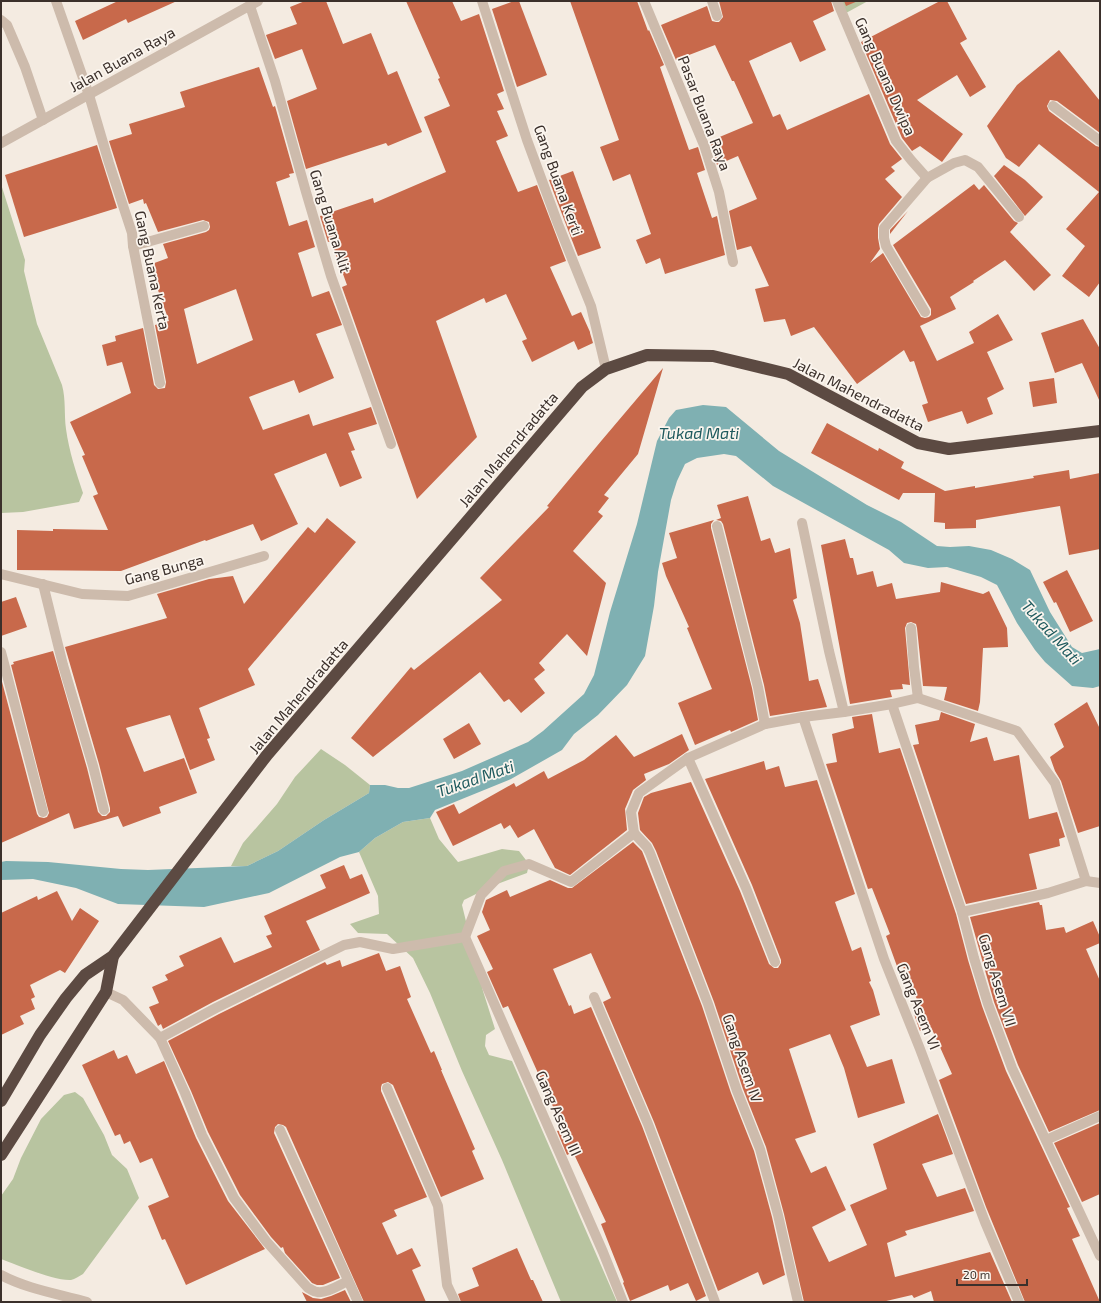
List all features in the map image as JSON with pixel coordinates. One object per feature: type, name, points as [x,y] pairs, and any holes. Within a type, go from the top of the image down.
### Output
[{"type":"highway","name":"Jalan Mahendradatta","points":[[1,1101],[40,1035],[66,998],[85,975],[112,956],[267,755],[582,387],[606,369],[647,355],[713,356],[788,374],[918,443],[949,449],[1100,431]]},
{"type":"highway","name":"Jalan Mahendradatta","points":[[1,1155],[106,992],[112,956]]},
{"type":"street","name":"Gang Buana Kerta","points":[[56,1],[89,95],[132,233],[133,246],[160,383]]},
{"type":"street","name":"Gang Buana Kerti","points":[[482,1],[527,140],[558,224],[591,306],[606,369]]},
{"type":"street","name":"Pasar Buana Raya","points":[[644,1],[704,145],[719,192],[732,262]]},
{"type":"street","points":[[712,1],[717,16]]},
{"type":"street","name":"Gang Buana Dwipa","points":[[837,1],[896,141],[927,178]]},
{"type":"street","name":"Jalan Buana Raya","points":[[1,143],[254,3]]},
{"type":"street","name":"Gang Buana Alit","points":[[254,3],[306,192],[331,276],[391,444]]},
{"type":"street","points":[[1,20],[7,25],[25,67],[43,120]]},
{"type":"street","points":[[1053,106],[1100,141]]},
{"type":"street","points":[[925,312],[886,246],[884,228],[927,178],[954,163],[966,160],[978,167],[1019,217]]},
{"type":"street","points":[[133,246],[204,226]]},
{"type":"street","points":[[802,524],[829,651],[844,712]]},
{"type":"street","points":[[717,526],[756,680],[765,724]]},
{"type":"street","name":"Gang Bunga","points":[[1,574],[82,594],[128,596],[264,556]]},
{"type":"street","points":[[43,584],[104,810]]},
{"type":"street","points":[[911,628],[918,698]]},
{"type":"street","points":[[1,652],[43,812]]},
{"type":"street","points":[[160,1038],[216,1008],[344,945],[360,942],[393,949],[465,937],[481,895],[504,871],[529,864],[571,882],[634,833],[631,812],[638,793],[688,758],[765,724],[803,717],[844,712],[918,698],[1017,731],[1055,783],[1086,881]]},
{"type":"street","name":"Gang Asem VII","points":[[892,704],[962,912],[988,1004],[1012,1068],[1100,1256]]},
{"type":"street","name":"Gang Asem VI","points":[[803,717],[884,959],[920,1049],[985,1222],[1019,1302]]},
{"type":"street","points":[[688,758],[746,888],[775,962]]},
{"type":"street","name":"Gang Asem IV","points":[[634,833],[647,847],[650,853],[706,998],[737,1091],[760,1149],[778,1215],[798,1302]]},
{"type":"street","points":[[962,912],[1048,893],[1086,881],[1100,883]]},
{"type":"street","name":"Gang Asem III","points":[[465,937],[600,1245],[623,1302]]},
{"type":"street","points":[[106,992],[123,1000],[160,1038],[202,1135],[231,1192],[266,1241],[308,1288],[318,1292],[331,1289],[348,1282]]},
{"type":"street","points":[[594,997],[648,1124],[715,1302]]},
{"type":"street","points":[[387,1088],[438,1206],[447,1284],[455,1302]]},
{"type":"street","points":[[1046,1140],[1100,1116]]},
{"type":"street","points":[[280,1130],[358,1302]]},
{"type":"street","points":[[1,1275],[9,1280],[87,1302]]},
{"type":"green space","points":[[842,1],[868,1],[846,13]]},
{"type":"green space","points":[[1,184],[25,260],[24,271],[37,324],[62,385],[67,437],[83,493],[79,502],[23,512],[1,513]]},
{"type":"green space","points":[[321,749],[345,765],[370,785],[369,793],[324,820],[278,851],[247,866],[231,866],[243,843],[277,804],[295,777]]},
{"type":"green space","points":[[430,818],[439,839],[458,862],[502,849],[519,851],[529,864],[527,873],[492,886],[464,900],[462,905],[483,991],[495,1029],[486,1035],[485,1046],[489,1055],[512,1061],[617,1302],[561,1302],[502,1160],[462,1071],[430,993],[413,958],[387,934],[358,933],[350,924],[379,914],[378,896],[359,852],[375,838],[403,822]]},
{"type":"green space","points":[[75,1092],[83,1098],[104,1135],[112,1155],[127,1169],[139,1198],[83,1274],[71,1280],[64,1280],[26,1269],[1,1259],[1,1196],[13,1179],[21,1158],[41,1119],[64,1095]]},
{"type":"water","name":"Tukad Mati","points":[[703,405],[726,407],[779,451],[867,505],[901,522],[937,546],[969,546],[991,550],[1012,559],[1030,570],[1050,612],[1072,647],[1082,653],[1100,649],[1100,686],[1093,688],[1072,686],[1045,662],[1017,623],[997,585],[981,577],[947,567],[928,568],[904,563],[889,550],[773,486],[736,456],[724,454],[697,458],[685,464],[677,481],[671,500],[645,656],[627,685],[598,715],[574,734],[562,750],[511,779],[435,810],[430,818],[403,822],[375,838],[359,852],[340,857],[269,893],[204,907],[118,904],[76,888],[33,879],[1,880],[1,862],[6,861],[48,862],[148,870],[247,866],[278,851],[324,820],[369,793],[370,785],[409,788],[462,771],[528,742],[543,731],[584,694],[594,675],[610,612],[637,524],[657,441],[669,418],[676,410]]},
{"type":"building","points":[[118,1],[177,1],[128,23],[126,19],[83,40],[75,21]]},
{"type":"building","points":[[305,1],[326,1],[343,44],[371,33],[388,75],[397,71],[422,132],[388,146],[386,143],[306,169],[287,101],[317,89],[302,49],[275,59],[266,35],[297,24],[290,7]]},
{"type":"building","points":[[406,1],[452,1],[461,21],[479,14],[504,91],[497,94],[504,109],[497,111],[508,136],[496,141],[518,192],[537,185],[566,261],[550,267],[572,316],[581,312],[593,343],[578,350],[574,341],[532,362],[522,341],[527,339],[506,294],[486,303],[484,298],[436,321],[477,437],[417,499],[342,287],[347,285],[331,241],[328,242],[320,216],[373,198],[374,203],[446,172],[424,117],[450,106],[438,79],[440,78]]},
{"type":"building","points":[[514,1],[519,1],[547,75],[517,87],[492,9]]},
{"type":"building","points":[[570,1],[637,1],[648,31],[649,30],[664,65],[660,67],[689,150],[698,147],[705,170],[697,173],[712,218],[717,216],[725,255],[665,274],[660,258],[646,264],[636,240],[651,234],[630,174],[613,181],[600,147],[619,140]]},
{"type":"building","points":[[719,1],[831,1],[834,11],[813,21],[826,50],[800,62],[791,42],[749,61],[773,117],[780,114],[787,130],[869,94],[890,144],[902,159],[891,167],[895,171],[885,179],[902,197],[879,224],[878,238],[880,249],[870,263],[883,253],[921,317],[929,317],[931,315],[931,309],[893,245],[974,184],[979,190],[984,185],[1014,221],[1018,223],[1010,232],[1051,275],[1034,291],[1005,260],[950,297],[956,309],[920,326],[937,361],[974,343],[969,332],[998,314],[1013,340],[987,352],[1004,389],[987,398],[993,414],[967,424],[962,411],[928,422],[922,405],[928,403],[914,361],[910,362],[904,350],[857,384],[814,327],[791,336],[785,319],[764,322],[755,289],[769,286],[751,246],[737,250],[729,211],[757,199],[738,156],[717,165],[710,141],[753,123],[734,81],[732,81],[715,45],[676,60],[661,25],[707,6],[712,21],[719,22],[723,17]]},
{"type":"building","points":[[844,1],[858,1],[846,6]]},
{"type":"building","points":[[940,1],[947,1],[967,39],[960,43],[986,87],[970,97],[957,75],[917,100],[963,134],[942,162],[920,146],[912,151],[902,138],[861,42]]},
{"type":"building","points":[[1059,50],[1100,101],[1100,133],[1057,101],[1050,100],[1047,106],[1049,111],[1096,146],[1100,147],[1100,282],[1089,297],[1062,276],[1085,246],[1066,229],[1099,192],[1039,144],[1019,167],[1006,158],[987,126],[1017,85]]},
{"type":"building","points":[[259,67],[273,107],[275,106],[294,173],[289,174],[290,177],[276,182],[289,226],[307,220],[315,247],[298,253],[312,297],[329,291],[342,325],[316,334],[334,378],[299,393],[294,380],[249,397],[263,430],[309,414],[313,426],[371,407],[377,424],[348,433],[355,450],[351,451],[362,478],[340,487],[326,453],[274,474],[298,524],[261,541],[253,524],[121,571],[17,570],[17,530],[108,530],[93,496],[98,494],[82,456],[85,455],[70,422],[131,393],[122,362],[107,366],[102,345],[116,341],[115,336],[143,328],[154,385],[158,389],[165,388],[166,382],[155,325],[169,321],[149,265],[168,258],[163,244],[206,232],[210,227],[209,222],[203,220],[158,232],[143,199],[129,204],[109,141],[132,134],[129,124],[185,107],[180,92]],"holes":[[[236,289],[253,340],[197,364],[184,309]]]},
{"type":"building","points":[[97,145],[117,208],[24,237],[5,175]]},
{"type":"building","points":[[1004,165],[1025,180],[1043,197],[1025,216],[994,176]]},
{"type":"building","points":[[573,171],[601,248],[578,256],[549,180]]},
{"type":"building","points":[[908,211],[890,234],[890,230]]},
{"type":"building","points":[[1083,319],[1100,349],[1100,402],[1082,363],[1055,373],[1041,333]]},
{"type":"building","points":[[663,368],[638,454],[604,495],[609,498],[598,512],[603,516],[573,551],[606,583],[587,656],[567,634],[539,663],[545,670],[534,679],[545,693],[521,713],[509,699],[504,702],[480,672],[373,757],[351,738],[411,667],[414,670],[502,600],[480,578],[549,507],[547,506]]},
{"type":"building","points":[[1054,378],[1057,403],[1033,407],[1029,382]]},
{"type":"building","points":[[827,423],[878,451],[879,448],[904,462],[901,468],[945,491],[975,486],[975,488],[1034,478],[1033,476],[1069,470],[1070,479],[1100,473],[1100,549],[1069,555],[1060,506],[976,520],[976,528],[945,529],[945,523],[934,522],[935,493],[903,493],[899,500],[811,453]]},
{"type":"building","points":[[748,496],[761,541],[770,538],[775,553],[790,548],[797,598],[793,600],[800,623],[809,681],[818,679],[827,707],[770,716],[764,685],[723,524],[721,521],[716,520],[721,518],[717,505]]},
{"type":"building","points":[[327,518],[356,542],[248,669],[255,685],[199,708],[210,738],[207,739],[215,760],[190,770],[170,715],[126,728],[144,772],[184,758],[197,793],[159,807],[161,813],[123,827],[118,816],[74,829],[69,813],[1,843],[1,678],[37,814],[39,817],[44,818],[47,817],[49,813],[11,665],[14,664],[13,662],[53,651],[87,768],[98,812],[102,816],[106,816],[110,812],[110,808],[99,764],[65,647],[167,618],[157,594],[209,579],[233,576],[244,604],[308,527],[315,533]]},
{"type":"building","points":[[714,520],[711,524],[711,528],[752,688],[758,720],[695,745],[678,703],[712,689],[687,628],[689,627],[666,576],[662,563],[677,558],[669,533]]},
{"type":"building","points":[[845,539],[850,558],[853,558],[857,575],[873,571],[877,587],[892,583],[896,599],[940,592],[941,582],[983,594],[989,591],[1007,628],[1008,647],[983,648],[980,702],[978,711],[944,700],[947,687],[923,686],[917,628],[916,624],[911,622],[907,623],[905,628],[910,685],[902,684],[903,689],[890,690],[892,697],[850,704],[821,545]]},
{"type":"building","points":[[1067,570],[1093,621],[1070,632],[1056,602],[1054,603],[1043,582]]},
{"type":"building","points":[[16,597],[27,627],[1,636],[1,602]]},
{"type":"building","points":[[1087,702],[1100,729],[1100,826],[1078,833],[1061,781],[1055,771],[1050,757],[1064,747],[1054,724]]},
{"type":"building","points":[[941,712],[975,724],[970,742],[987,737],[994,761],[1019,755],[1029,819],[1057,812],[1065,837],[1059,839],[1060,846],[1029,854],[1037,889],[966,904],[913,745],[919,744],[915,725],[939,720]]},
{"type":"building","points":[[872,714],[879,753],[900,748],[956,914],[982,1006],[1006,1071],[1070,1207],[1067,1208],[1080,1236],[1072,1239],[1100,1302],[1025,1302],[986,1207],[939,1080],[952,1074],[931,1027],[920,1031],[914,1014],[922,1011],[903,967],[898,969],[886,936],[890,934],[872,888],[868,889],[826,764],[837,762],[832,734],[854,728],[852,717]]},
{"type":"building","points":[[469,723],[481,744],[454,759],[443,739]]},
{"type":"building","points":[[682,734],[689,750],[669,764],[644,774],[646,780],[633,790],[625,809],[627,830],[570,875],[555,868],[534,829],[518,838],[510,825],[504,829],[501,823],[453,846],[436,812],[454,804],[459,814],[514,783],[516,787],[544,771],[548,779],[584,760],[616,735],[634,757]]},
{"type":"building","points":[[764,761],[766,770],[779,766],[785,787],[817,780],[855,894],[835,902],[852,951],[861,947],[871,981],[869,982],[873,990],[880,1015],[850,1026],[867,1067],[892,1059],[905,1103],[858,1118],[844,1068],[830,1034],[789,1049],[816,1132],[795,1139],[811,1173],[826,1166],[846,1210],[812,1227],[829,1262],[867,1245],[850,1205],[887,1189],[873,1144],[938,1114],[953,1154],[922,1164],[937,1197],[965,1188],[974,1211],[905,1231],[907,1235],[887,1243],[895,1277],[990,1252],[1012,1302],[934,1302],[931,1291],[914,1298],[912,1295],[882,1302],[804,1302],[784,1214],[766,1147],[743,1089],[714,1002],[656,851],[652,843],[640,830],[638,813],[644,797],[651,793],[691,782],[740,891],[769,964],[774,968],[778,968],[781,960],[752,885],[705,779]]},
{"type":"building","points":[[633,842],[642,851],[644,856],[702,1006],[731,1093],[754,1151],[772,1217],[785,1275],[763,1285],[758,1272],[718,1291],[654,1122],[603,1002],[611,998],[591,953],[553,969],[574,1014],[591,1007],[642,1126],[706,1296],[696,1301],[688,1283],[670,1291],[668,1285],[630,1301],[601,1224],[606,1222],[573,1152],[567,1155],[557,1131],[563,1129],[508,1006],[503,1008],[487,972],[493,969],[477,936],[490,930],[482,912],[486,900],[507,890],[510,897],[550,880],[568,888],[572,888]]},
{"type":"building","points":[[344,865],[350,879],[362,874],[370,893],[306,921],[320,950],[213,1002],[163,1029],[161,1024],[158,1026],[149,1007],[159,1003],[152,987],[168,980],[165,975],[184,966],[179,956],[221,937],[234,963],[272,947],[266,936],[272,934],[264,916],[326,888],[320,875]]},
{"type":"building","points":[[57,891],[72,921],[80,908],[99,921],[65,973],[60,970],[30,985],[35,997],[31,999],[35,1009],[20,1016],[24,1024],[1,1035],[1,913],[37,896],[38,900]]},
{"type":"building","points":[[1039,902],[1040,905],[1042,905],[1046,930],[1064,927],[1066,933],[1093,921],[1100,937],[1100,943],[1086,949],[1100,981],[1100,1110],[1049,1132],[1018,1065],[994,1002],[970,917]]},
{"type":"building","points":[[379,953],[386,971],[400,966],[411,997],[407,999],[431,1053],[434,1051],[475,1149],[472,1151],[484,1179],[441,1197],[393,1085],[388,1082],[382,1084],[381,1091],[427,1197],[394,1210],[397,1216],[382,1223],[397,1255],[412,1248],[421,1266],[412,1270],[426,1302],[364,1302],[286,1127],[278,1124],[275,1127],[274,1133],[340,1278],[323,1285],[312,1283],[285,1253],[283,1247],[281,1248],[271,1237],[240,1195],[208,1132],[168,1041],[325,962],[327,965],[340,960],[342,967]]},
{"type":"building","points":[[114,1050],[118,1059],[127,1055],[136,1074],[164,1061],[196,1138],[228,1201],[265,1249],[186,1285],[165,1239],[162,1240],[148,1206],[169,1197],[152,1158],[140,1163],[130,1141],[124,1144],[120,1134],[115,1136],[82,1065]]},
{"type":"building","points":[[1100,1123],[1100,1194],[1082,1202],[1054,1143]]},
{"type":"building","points":[[517,1248],[531,1280],[533,1280],[543,1302],[461,1302],[458,1294],[479,1286],[472,1268]]},
{"type":"building","points":[[345,1290],[351,1302],[307,1302],[302,1292],[313,1298],[321,1299]]}]
